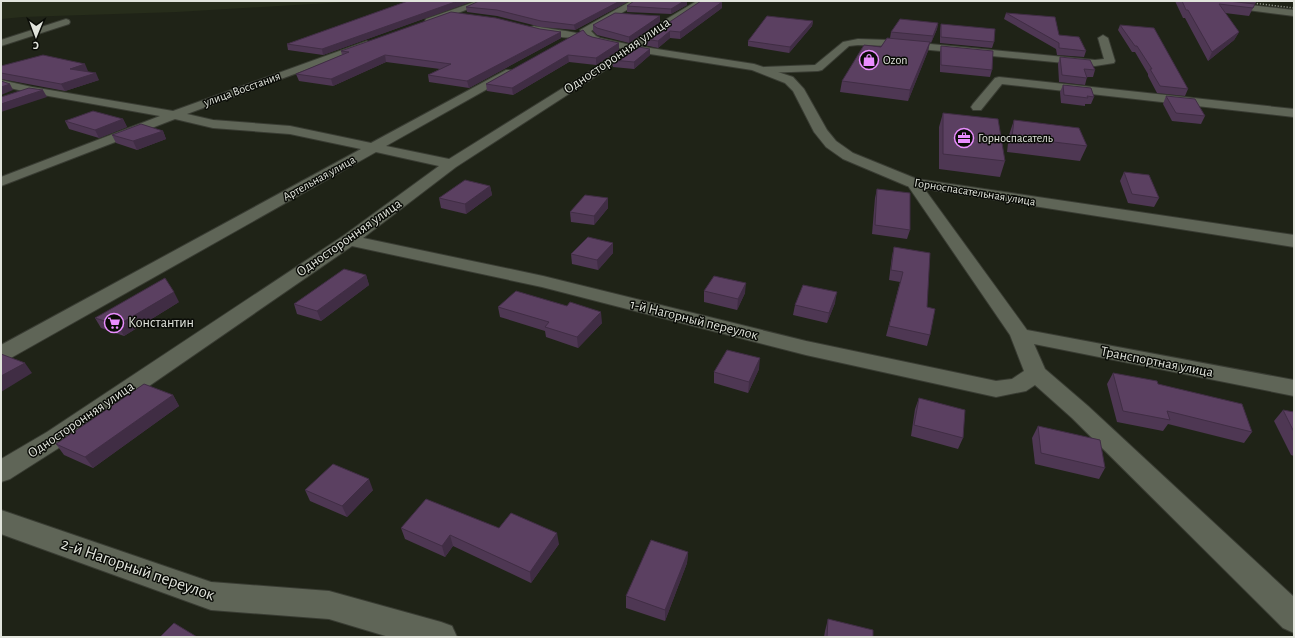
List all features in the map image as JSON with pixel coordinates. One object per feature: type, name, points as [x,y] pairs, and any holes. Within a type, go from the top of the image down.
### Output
[{"type":"main road","points":[[581,33],[638,1]]},
{"type":"main road","name":"Горноспасательная улица","points":[[581,33],[597,40],[631,48],[764,70],[789,80],[798,89],[821,132],[831,144],[848,156],[914,183],[1294,241]]},
{"type":"street","points":[[421,24],[485,1]]},
{"type":"street","points":[[1194,1],[1294,13]]},
{"type":"street","points":[[1274,2],[1294,5]]},
{"type":"street","name":"Односторонняя улица","points":[[1,472],[56,438],[349,240],[451,164],[631,48],[666,18],[698,4]]},
{"type":"street","points":[[451,13],[474,17]]},
{"type":"street","points":[[615,14],[630,15]]},
{"type":"street","points":[[1,43],[66,22]]},
{"type":"street","points":[[527,28],[559,34],[581,33]]},
{"type":"street","points":[[557,46],[581,33]]},
{"type":"street","points":[[764,70],[818,68],[846,44],[858,42],[889,43],[1094,63],[1110,62],[1103,38]]},
{"type":"street","name":"улица Восстания","points":[[1,182],[174,115],[376,40]]},
{"type":"street","name":"Артельная улица","points":[[1,354],[523,65]]},
{"type":"street","points":[[977,107],[999,80],[1294,113]]},
{"type":"street","points":[[1,83],[32,90],[174,115],[213,124],[290,130],[451,164]]},
{"type":"street","points":[[7,98],[32,90]]},
{"type":"street","points":[[914,183],[1020,335],[1036,373],[1080,412],[1294,618]]},
{"type":"street","name":"1-й Нагорный переулок","points":[[349,240],[543,282],[806,348],[996,389],[1018,386],[1036,373]]},
{"type":"street","name":"Транспортная улица","points":[[1020,335],[1294,388]]},
{"type":"street","name":"2-й Нагорный переулок","points":[[1,522],[212,596],[329,605],[441,637]]},
{"type":"shaded area","points":[[1,1],[362,1],[177,12],[1,19]]},
{"type":"building","points":[[408,1],[458,1],[322,49],[287,44]]},
{"type":"building","points":[[479,1],[620,1],[574,25],[541,21],[497,10],[466,7]]},
{"type":"building","points":[[634,1],[684,1],[671,9],[627,6]]},
{"type":"building","points":[[701,1],[722,2],[680,32],[670,31],[658,41],[644,39]]},
{"type":"building","points":[[1182,1],[1228,1],[1255,4],[1253,8],[1219,4],[1239,32],[1212,52]]},
{"type":"building","points":[[451,12],[496,18],[540,29],[561,32],[467,81],[428,75],[451,64],[385,55],[331,79],[296,74],[349,52],[341,51]]},
{"type":"building","points":[[615,13],[660,16],[629,37],[597,28],[593,25]]},
{"type":"building","points":[[1006,13],[1055,17],[1059,35],[1079,37],[1086,51],[1059,48],[1059,43]]},
{"type":"building","points":[[767,16],[813,21],[790,47],[748,41]]},
{"type":"building","points":[[900,19],[938,23],[933,36],[891,32]]},
{"type":"building","points":[[941,24],[995,29],[994,42],[941,37]]},
{"type":"building","points":[[1120,25],[1154,28],[1188,89],[1160,86],[1150,69],[1152,69],[1137,46],[1135,46]]},
{"type":"building","points":[[583,30],[587,35],[592,37],[619,43],[596,58],[568,55],[512,88],[486,84]]},
{"type":"building","points":[[887,38],[930,42],[910,90],[842,81],[864,45],[881,47]]},
{"type":"building","points":[[633,46],[650,49],[634,62],[612,60]]},
{"type":"building","points":[[941,46],[993,51],[992,70],[941,65]]},
{"type":"building","points":[[43,55],[85,64],[70,69],[96,73],[61,84],[1,73],[1,66]]},
{"type":"building","points":[[1060,57],[1090,60],[1095,70],[1084,69],[1087,78],[1062,75]]},
{"type":"building","points":[[1,81],[10,84],[1,87]]},
{"type":"building","points":[[1063,85],[1091,88],[1094,97],[1087,96],[1088,98],[1064,95]]},
{"type":"building","points":[[29,88],[43,90],[1,104],[1,97]]},
{"type":"building","points":[[1166,96],[1195,99],[1205,116],[1176,113]]},
{"type":"building","points":[[93,111],[123,119],[95,130],[65,121]]},
{"type":"building","points":[[943,113],[998,119],[1005,161],[943,154]]},
{"type":"building","points":[[1014,120],[1079,128],[1087,146],[1012,137]]},
{"type":"building","points":[[141,124],[163,131],[133,141],[112,135]]},
{"type":"building","points":[[1124,172],[1149,175],[1159,198],[1132,194]]},
{"type":"building","points":[[465,180],[490,186],[465,204],[439,198]]},
{"type":"building","points":[[877,189],[910,193],[910,230],[875,225]]},
{"type":"building","points":[[585,195],[608,198],[594,216],[570,212]]},
{"type":"building","points":[[588,237],[613,243],[597,260],[571,254]]},
{"type":"building","points":[[894,247],[930,253],[927,307],[935,309],[930,335],[889,326],[903,272],[891,270]]},
{"type":"building","points":[[344,269],[366,275],[317,311],[294,304]]},
{"type":"building","points":[[714,276],[746,283],[738,299],[704,291]]},
{"type":"building","points":[[165,278],[174,292],[118,325],[95,318]]},
{"type":"building","points":[[803,285],[837,292],[829,313],[795,305]]},
{"type":"building","points":[[516,291],[567,306],[570,302],[601,312],[577,337],[545,327],[549,322],[498,307]]},
{"type":"building","points":[[727,350],[760,358],[749,382],[714,372]]},
{"type":"building","points":[[1,354],[25,363],[1,376]]},
{"type":"building","points":[[1113,373],[1157,381],[1158,384],[1242,404],[1252,432],[1167,411],[1170,420],[1123,411]]},
{"type":"building","points":[[144,384],[173,395],[85,457],[56,444]]},
{"type":"building","points":[[919,398],[965,410],[963,438],[914,425]]},
{"type":"building","points":[[1283,410],[1294,412],[1294,432]]},
{"type":"building","points":[[1038,426],[1100,440],[1105,468],[1041,453]]},
{"type":"building","points":[[333,464],[369,479],[342,506],[305,490]]},
{"type":"building","points":[[426,499],[499,528],[511,513],[557,533],[530,572],[450,535],[442,546],[401,528]]},
{"type":"building","points":[[651,540],[688,552],[665,610],[626,596]]},
{"type":"building","points":[[828,619],[873,630],[873,637],[827,637]]},
{"type":"building","points":[[174,623],[197,637],[160,637]]},
{"type":"railway","points":[[1236,1],[1294,8]]},
{"type":"place","name":"Ozon","points":[[869,60]]},
{"type":"place","name":"Горноспасатель","points":[[964,138]]},
{"type":"place","name":"Константин","points":[[114,323]]}]
